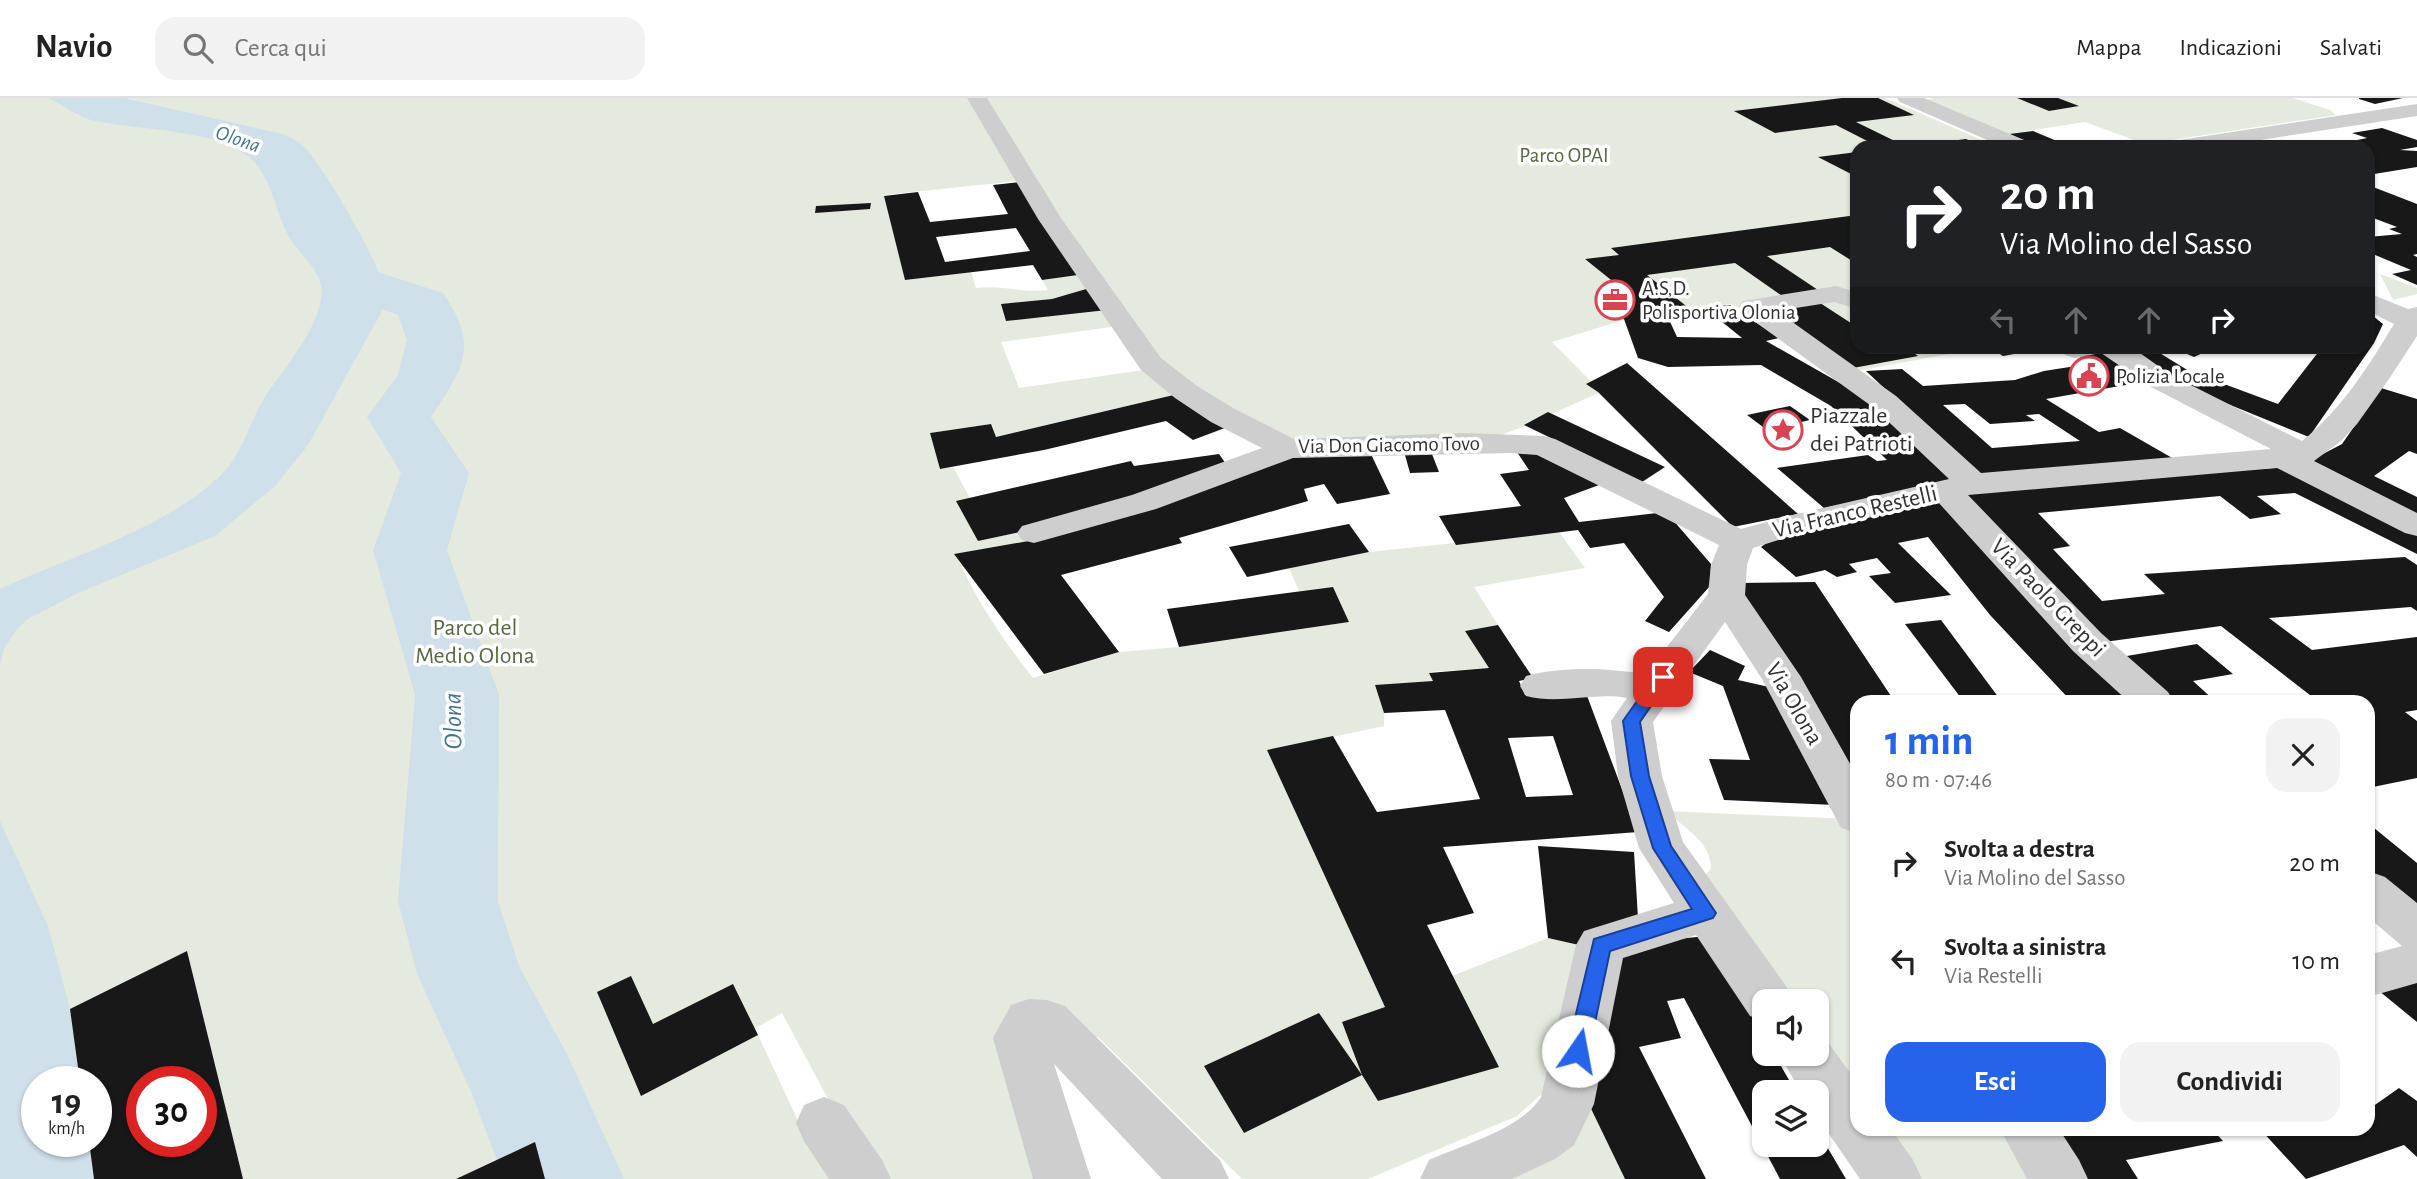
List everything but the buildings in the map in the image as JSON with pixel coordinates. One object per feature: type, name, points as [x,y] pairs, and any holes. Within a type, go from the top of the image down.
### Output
[{"type":"street","name":"Via Don Giacomo Tovo","points":[[977,98],[1050,219],[1151,363],[1186,392],[1222,415],[1289,449],[1464,443],[1544,446],[1738,541]]},
{"type":"street","points":[[1907,98],[2005,140]]},
{"type":"street","points":[[2325,102],[2417,130]]},
{"type":"street","points":[[2220,140],[2417,110]]},
{"type":"street","name":"Via Paolo Greppi","points":[[1850,299],[1836,293],[1753,307],[1885,402],[2087,642],[2146,695]]},
{"type":"street","points":[[2295,457],[2331,433],[2354,407],[2414,322],[2375,304]]},
{"type":"street","points":[[2122,354],[2161,381],[2417,526]]},
{"type":"street","points":[[1034,533],[1144,502],[1289,449]]},
{"type":"street","name":"Via Franco Restelli","points":[[1738,541],[1788,526],[1959,488],[2295,457]]},
{"type":"street","points":[[1738,541],[1729,565],[1726,595],[1632,721],[1640,776],[1662,848],[1760,989]]},
{"type":"street","name":"Via Olona","points":[[1726,595],[1781,677],[1850,803]]},
{"type":"street","points":[[1540,686],[1611,682],[1654,689]]},
{"type":"street","points":[[2375,896],[2417,931]]},
{"type":"street","points":[[1449,1179],[1535,1141],[1554,1127],[1567,1104],[1601,945],[1706,913]]},
{"type":"street","points":[[2375,974],[2417,962]]},
{"type":"street","points":[[1062,1179],[1019,1038],[1029,1021],[1047,1022],[1200,1179]]},
{"type":"street","points":[[1814,1066],[1850,1117]]},
{"type":"street","points":[[824,1123],[862,1179]]},
{"type":"street","points":[[1863,1136],[1893,1179]]},
{"type":"street","points":[[2032,1136],[2059,1179]]},
{"type":"green space","name":"Parco del Medio Olona","points":[[0,98],[1885,98],[1982,140],[1850,140],[1850,354],[1949,354],[1833,375],[1731,304],[1627,319],[1552,342],[1601,392],[1497,436],[1289,449],[1186,392],[1027,180],[884,195],[906,280],[971,272],[976,288],[1039,291],[1048,290],[1042,280],[1078,275],[1093,287],[1052,299],[1001,304],[1007,320],[1107,310],[1119,326],[1001,342],[1019,388],[1144,370],[1177,394],[996,437],[991,424],[930,433],[940,469],[953,467],[970,498],[957,502],[978,541],[1030,530],[1034,540],[956,554],[990,619],[1033,678],[1119,652],[1179,647],[1349,622],[1333,587],[1299,591],[1289,568],[1369,552],[1559,532],[1585,568],[1474,587],[1498,625],[1465,631],[1489,668],[1430,672],[1433,681],[1375,686],[1384,713],[1384,726],[1268,751],[1385,1007],[1342,1022],[1362,1075],[1378,1101],[1498,1067],[1452,976],[1548,938],[1579,945],[1545,1091],[1517,1116],[1368,1179],[1242,1179],[1098,1037],[1027,1059],[1050,1179],[871,1179],[782,1013],[641,1094],[758,1035],[812,1151],[832,1179],[0,1179]],"holes":[[[1319,1013],[1362,1075],[1244,1133],[1204,1066]]]},
{"type":"green space","points":[[2017,98],[2049,111],[2078,106],[2058,98],[2293,98],[2330,110],[2336,115],[2171,140],[2134,140],[2085,122],[2009,134],[1925,100]]},
{"type":"green space","points":[[2380,274],[2417,288],[2417,294],[2393,300]]},
{"type":"green space","points":[[1666,811],[1850,819],[1850,1098],[1827,1066],[1829,989],[1772,989],[1700,881],[1711,869],[1710,859],[1702,843]]},
{"type":"green space","points":[[1581,1088],[1625,1179],[1488,1179]]},
{"type":"green space","points":[[1876,1136],[2021,1136],[2048,1179],[1907,1179]]},
{"type":"water","points":[[48,98],[124,98],[283,134],[295,140],[322,169],[356,227],[380,275],[384,299],[381,313],[308,445],[276,485],[215,536],[78,593],[28,619],[17,629],[4,649],[0,664],[0,589],[145,526],[173,511],[221,475],[241,446],[268,392],[304,342],[318,312],[321,298],[319,278],[289,237],[268,184],[249,157],[217,141],[197,136],[88,119]]},
{"type":"water","points":[[0,821],[48,926],[70,1009],[78,1066],[21,1066],[21,1157],[91,1157],[94,1179],[0,1179]]},
{"type":"waterway","name":"Olona","points":[[353,280],[423,305],[436,340],[428,376],[399,417],[435,473],[410,550],[457,695],[448,901],[469,974],[528,1092],[564,1179]]},
{"type":"place","name":"A.S.D. Polisportiva Olonia","points":[[1615,300]]},
{"type":"place","name":"Polizia Locale","points":[[2089,376]]},
{"type":"place","name":"Piazzale dei Patrioti","points":[[1783,430]]},
{"type":"route","points":[[1578,1051],[1601,945],[1706,913],[1662,848],[1640,776],[1632,721],[1663,677]]},
{"type":"park label","name":"Parco OPAI","points":[[1564,155]]}]
